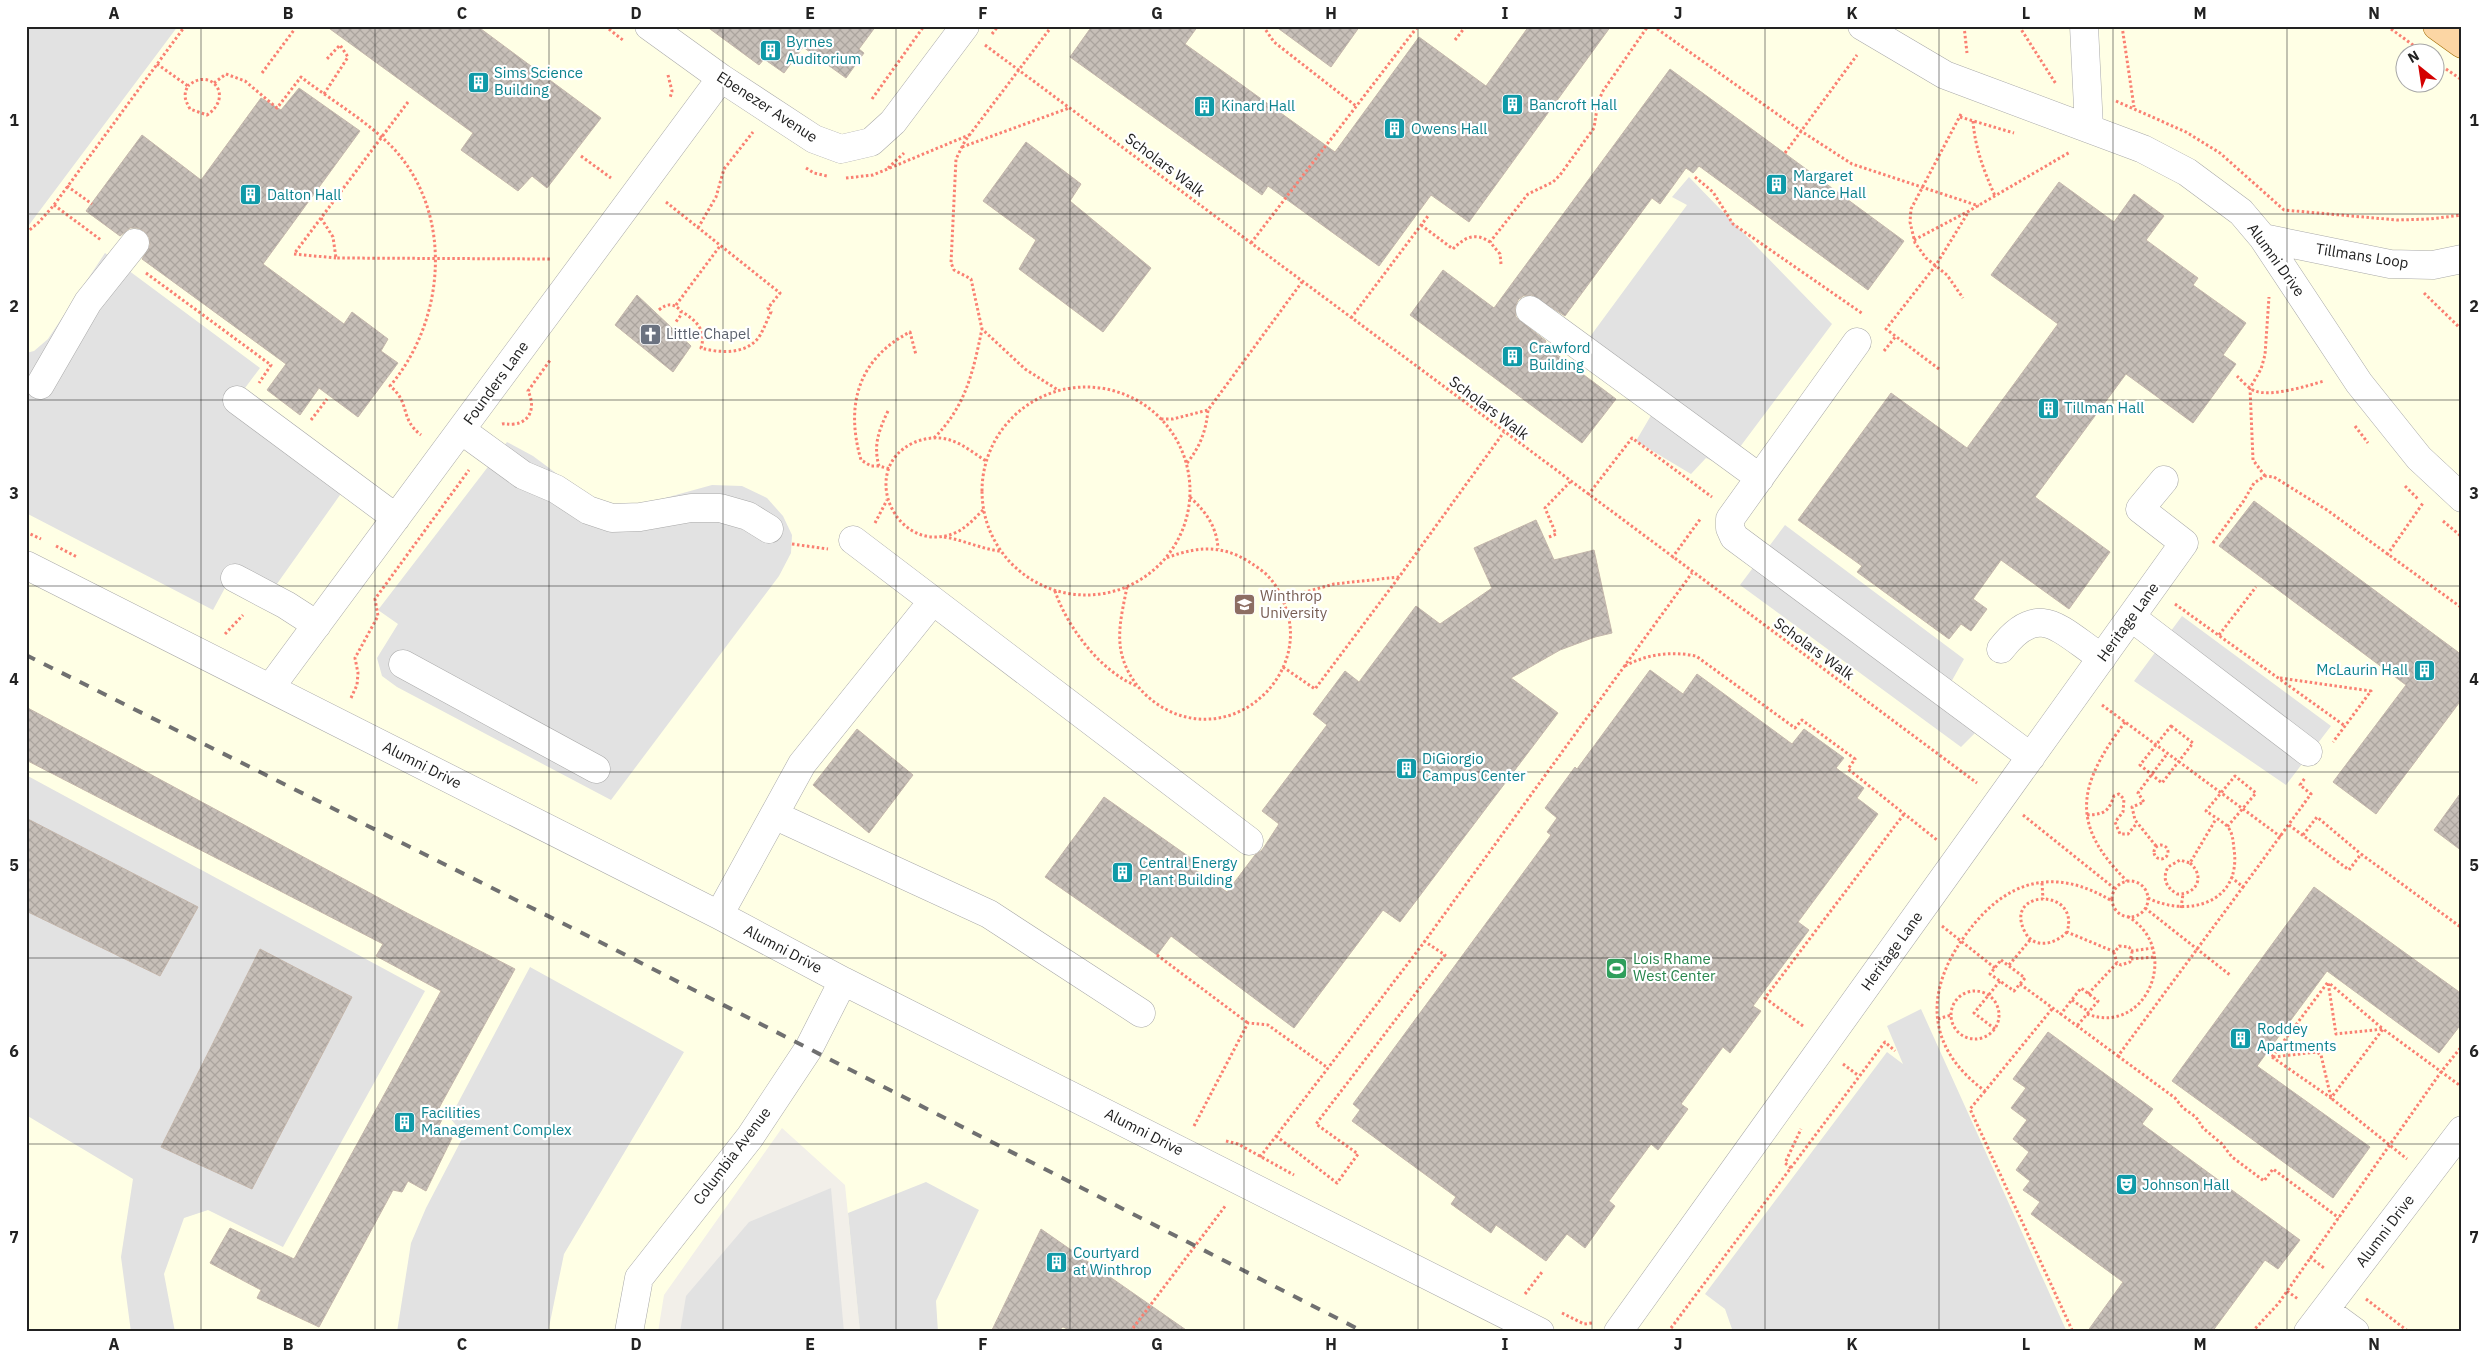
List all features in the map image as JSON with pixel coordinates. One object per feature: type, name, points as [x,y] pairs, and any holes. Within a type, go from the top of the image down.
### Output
[{"type":"main road","points":[[2437,26],[2462,44]]},
{"type":"street","name":"Ebenezer Avenue","points":[[649,26],[721,78],[814,139],[841,150],[872,142],[886,129],[964,27]]},
{"type":"street","points":[[2084,26],[2089,128]]},
{"type":"street","name":"Alumni Drive","points":[[1862,38],[1944,75],[2089,128],[2143,150],[2187,172],[2241,212],[2263,238],[2359,382],[2419,458],[2462,498]]},
{"type":"street","name":"Founders Lane","points":[[270,688],[721,78]]},
{"type":"street","name":"Tillmans Loop","points":[[2263,238],[2390,264],[2433,265],[2462,260]]},
{"type":"street","points":[[40,385],[88,302],[138,256]]},
{"type":"street","points":[[1530,310],[1760,478]]},
{"type":"street","points":[[1864,330],[1730,518],[1730,528],[1734,537],[2031,757]]},
{"type":"street","points":[[247,393],[396,518]]},
{"type":"street","points":[[461,430],[523,475],[556,489],[588,510],[612,518],[640,517],[691,508],[720,508],[748,516],[769,529]]},
{"type":"street","name":"Heritage Lane","points":[[1608,1326],[2031,757],[2184,543],[2140,508],[2164,480]]},
{"type":"street","points":[[853,540],[932,602],[1249,841]]},
{"type":"street","name":"Alumni Drive","points":[[26,565],[719,915],[843,981],[1540,1332]]},
{"type":"street","points":[[235,578],[286,605],[317,625]]},
{"type":"street","points":[[719,915],[802,764],[932,602]]},
{"type":"street","points":[[2132,617],[2308,752]]},
{"type":"street","points":[[2001,648],[2013,633],[2027,624],[2039,621],[2057,628],[2102,658]]},
{"type":"street","points":[[403,664],[596,768]]},
{"type":"street","points":[[774,815],[989,914],[1141,1013]]},
{"type":"street","name":"Columbia Avenue","points":[[629,1332],[639,1278],[750,1137],[809,1048],[843,981]]},
{"type":"street","name":"Alumni Drive","points":[[2308,1332],[2313,1306],[2462,1130]]},
{"type":"street","points":[[2313,1306],[2355,1332]]},
{"type":"path","points":[[26,233],[54,205],[185,26]]},
{"type":"path","points":[[871,100],[924,26]]},
{"type":"path","points":[[934,438],[947,425],[967,390],[982,329],[971,279],[954,270],[951,263],[956,159],[970,135],[1052,26]]},
{"type":"path","points":[[1263,26],[1274,42],[1356,106]]},
{"type":"path","points":[[1250,243],[1418,26]]},
{"type":"path","points":[[1455,40],[1466,26]]},
{"type":"path","points":[[1490,242],[1528,194],[1553,182],[1560,175],[1594,128],[1598,102],[1603,91],[1648,26]]},
{"type":"path","points":[[1653,26],[1801,131],[1852,164],[1979,206]]},
{"type":"path","points":[[1964,26],[1967,53]]},
{"type":"path","points":[[2019,26],[2056,84]]},
{"type":"path","points":[[2122,26],[2134,108]]},
{"type":"path","points":[[2387,26],[2409,42]]},
{"type":"path","points":[[262,73],[294,30]]},
{"type":"path","points":[[1785,154],[1862,38]]},
{"type":"path","name":"Scholars Walk","points":[[985,44],[1692,573],[1982,787]]},
{"type":"path","points":[[324,94],[348,57],[340,46],[326,60]]},
{"type":"path","points":[[157,64],[188,86]]},
{"type":"path","points":[[665,71],[671,82],[669,99]]},
{"type":"path","points":[[214,83],[226,74],[245,81],[277,108],[302,78],[381,138],[407,166],[418,187],[432,228],[436,258],[433,299],[427,319],[410,358],[390,386],[402,400],[408,422],[421,436]]},
{"type":"path","points":[[200,79],[208,79],[214,83],[219,92],[220,100],[215,109],[206,115],[190,109],[185,100],[185,92],[188,86],[200,79]]},
{"type":"path","points":[[408,102],[294,254],[336,258],[550,260],[556,252]]},
{"type":"path","points":[[962,147],[1069,108]]},
{"type":"path","points":[[1963,298],[1947,275],[1926,258],[1914,240],[1910,222],[1912,209],[1960,115],[1973,121],[2020,135]]},
{"type":"path","points":[[1973,121],[1974,138],[1979,160],[1995,196]]},
{"type":"path","points":[[747,124],[762,136]]},
{"type":"path","points":[[698,228],[716,197],[724,170],[755,130]]},
{"type":"path","points":[[802,165],[814,173],[836,178],[855,178],[905,163],[970,135]]},
{"type":"path","points":[[1914,240],[1979,206],[2075,150],[2068,148]]},
{"type":"path","points":[[581,156],[611,178]]},
{"type":"path","points":[[605,185],[617,170]]},
{"type":"path","points":[[1695,177],[1713,192],[1734,224],[1854,309],[1864,330]]},
{"type":"path","points":[[67,186],[92,204]]},
{"type":"path","points":[[660,210],[672,194]]},
{"type":"path","points":[[659,310],[670,304],[676,305],[699,324],[703,341],[701,348],[717,352],[733,351],[756,341],[772,312],[768,308],[780,293],[666,202]]},
{"type":"path","points":[[54,205],[106,243]]},
{"type":"path","points":[[2284,210],[2397,220],[2430,219],[2462,215]]},
{"type":"path","points":[[1886,329],[1936,265],[1969,211]]},
{"type":"path","points":[[1351,318],[1428,216]]},
{"type":"path","points":[[321,218],[333,237],[336,258]]},
{"type":"path","points":[[1421,225],[1453,249],[1470,236],[1482,236],[1500,254],[1501,264]]},
{"type":"path","points":[[676,305],[720,246]]},
{"type":"path","points":[[138,256],[271,365],[247,393]]},
{"type":"path","points":[[1187,464],[1198,450],[1207,425],[1208,410],[1302,282]]},
{"type":"path","points":[[2265,476],[2253,460],[2250,388],[2261,369],[2265,355],[2269,291],[2274,297]]},
{"type":"path","points":[[2421,292],[2427,295],[2462,330]]},
{"type":"path","points":[[1850,314],[1854,309]]},
{"type":"path","points":[[675,323],[681,315],[681,311]]},
{"type":"path","points":[[1878,324],[1939,369]]},
{"type":"path","points":[[982,329],[1025,369],[1059,391]]},
{"type":"path","points":[[890,469],[871,466],[861,460],[856,444],[857,391],[866,370],[879,353],[895,340],[910,332],[916,355]]},
{"type":"path","points":[[351,698],[357,685],[358,673],[355,658],[378,616],[375,598],[504,423],[513,424],[524,421],[531,413],[532,400],[528,391],[556,352]]},
{"type":"path","points":[[2320,374],[2329,388]]},
{"type":"path","points":[[2237,376],[2255,391],[2268,392],[2301,388],[2324,381]]},
{"type":"path","points":[[1081,388],[1103,389],[1125,394],[1144,405],[1161,419],[1177,440],[1187,464],[1190,497],[1184,526],[1178,540],[1165,558],[1148,575],[1127,586],[1091,595],[1055,591],[1024,575],[1000,551],[990,531],[983,510],[982,486],[986,462],[994,442],[1006,424],[1027,406],[1059,391],[1081,388]]},
{"type":"path","points":[[308,425],[327,398]]},
{"type":"path","points":[[1161,419],[1173,419],[1208,410]]},
{"type":"path","points":[[879,466],[876,440],[888,411]]},
{"type":"path","points":[[2354,425],[2372,447]]},
{"type":"path","points":[[416,443],[427,428]]},
{"type":"path","points":[[1283,667],[1315,689],[1400,577],[1504,432]]},
{"type":"path","points":[[986,462],[950,440],[934,438],[910,445],[900,453],[890,469],[886,486],[887,499],[894,515],[907,528],[924,536],[963,539],[986,549],[1000,551]]},
{"type":"path","points":[[1588,495],[1632,438],[1714,499]]},
{"type":"path","points":[[2210,546],[2243,502],[2254,483],[2265,476],[2274,477],[2327,510],[2462,608]]},
{"type":"path","points":[[1549,537],[1556,534],[1545,508],[1570,482]]},
{"type":"path","points":[[2402,483],[2430,509]]},
{"type":"path","points":[[1190,497],[1203,509],[1217,534],[1218,549]]},
{"type":"path","points":[[2387,555],[2424,503]]},
{"type":"path","points":[[941,537],[957,532],[983,510]]},
{"type":"path","points":[[2436,514],[2462,537]]},
{"type":"path","points":[[1127,586],[1120,631],[1121,651],[1127,670],[1138,686],[1158,705],[1183,716],[1210,719],[1237,713],[1261,699],[1279,678],[1289,652],[1291,625],[1284,598],[1268,575],[1245,557],[1218,549],[1190,549],[1165,558]]},
{"type":"path","points":[[1261,1156],[1424,941],[1692,573]]},
{"type":"path","points":[[1284,598],[1334,584],[1400,577]]},
{"type":"path","points":[[2219,635],[2256,587]]},
{"type":"path","points":[[1055,591],[1064,611],[1089,649],[1104,667],[1124,681],[1138,686]]},
{"type":"path","points":[[2169,599],[2345,726]]},
{"type":"path","points":[[1623,667],[1654,655],[1682,653],[1696,656],[1795,728],[1802,720],[1855,760],[1848,769],[1942,843]]},
{"type":"path","points":[[2278,678],[2371,691]]},
{"type":"path","points":[[2096,701],[2281,837]]},
{"type":"path","points":[[2125,722],[2096,763],[2090,780],[2087,814],[2092,838],[2104,858],[2126,881],[2140,885],[2148,898],[2171,907],[2181,908],[2202,905],[2218,896],[2231,877],[2235,857],[2232,836],[2227,827],[2206,811],[2235,776],[2256,793],[2227,827]]},
{"type":"path","points":[[2170,726],[2192,743],[2178,762],[2162,782],[2140,765],[2170,726]]},
{"type":"path","points":[[2165,858],[2160,859],[2155,856],[2156,846],[2132,815],[2132,807],[2144,802],[2138,793],[2167,754]]},
{"type":"path","points":[[2087,814],[2104,812],[2112,805],[2114,796],[2120,794],[2124,798],[2125,807],[2115,822],[2118,831],[2120,834],[2128,834],[2137,823]]},
{"type":"path","points":[[2118,1056],[2311,794]]},
{"type":"path","points":[[2016,810],[2114,888]]},
{"type":"path","points":[[1808,1029],[1765,998],[1904,814]]},
{"type":"path","points":[[2303,835],[2317,817],[2361,854],[2462,928]]},
{"type":"path","points":[[2190,863],[2216,819]]},
{"type":"path","points":[[2289,825],[2349,870],[2361,854]]},
{"type":"path","points":[[2156,846],[2161,844],[2166,847],[2169,852],[2165,858]]},
{"type":"path","points":[[2165,858],[2171,864]]},
{"type":"path","points":[[2180,860],[2190,863],[2197,872],[2198,883],[2195,889],[2183,894],[2177,894],[2167,886],[2165,873],[2171,864],[2180,860]]},
{"type":"path","points":[[2231,877],[2244,887]]},
{"type":"path","points":[[2114,888],[2126,881]]},
{"type":"path","points":[[1985,1091],[1970,1080],[1950,1053],[1938,1019],[1939,984],[1949,958],[1984,910],[2012,891],[2042,882],[2064,882],[2083,886],[2112,900]]},
{"type":"path","points":[[2042,882],[2043,899]]},
{"type":"path","points":[[2072,1000],[2096,1018],[2117,1016],[2140,1003],[2155,976],[2153,948],[2138,923],[2115,908],[2112,900],[2114,888]]},
{"type":"path","points":[[2181,908],[2183,894]]},
{"type":"path","points":[[2127,916],[2139,914],[2145,908],[2148,898]]},
{"type":"path","points":[[2043,899],[2062,905],[2070,923],[2067,932],[2061,938],[2049,943],[2041,944],[2030,940],[2022,927],[2020,918],[2023,909],[2028,903],[2043,899]]},
{"type":"path","points":[[2145,908],[2230,976]]},
{"type":"path","points":[[1934,920],[1995,968]]},
{"type":"path","points":[[2067,932],[2115,952]]},
{"type":"path","points":[[2009,965],[2030,940]]},
{"type":"path","points":[[1276,1136],[1337,1183],[1358,1154],[1316,1124],[1445,955],[1424,941]]},
{"type":"path","points":[[2115,952],[2120,946],[2125,946],[2131,951],[2153,948]]},
{"type":"path","points":[[2131,951],[2131,959]]},
{"type":"path","points":[[2115,952],[2117,963]]},
{"type":"path","points":[[1157,955],[1248,1022],[1268,1025],[1328,1068]]},
{"type":"path","points":[[2117,963],[2126,964],[2131,959],[2155,957]]},
{"type":"path","points":[[2001,960],[2009,965],[2025,978],[2014,991],[1990,974],[2001,960]]},
{"type":"path","points":[[2088,994],[2117,963]]},
{"type":"path","points":[[1995,1029],[1974,1013],[2000,981]]},
{"type":"path","points":[[2328,982],[2336,1034],[2383,1029]]},
{"type":"path","points":[[2328,982],[2383,1029],[2462,1087]]},
{"type":"path","points":[[2272,1058],[2328,982]]},
{"type":"path","points":[[2020,984],[2175,1098],[2182,1108],[2196,1117],[2203,1128],[2222,1144],[2232,1157],[2258,1177],[2264,1181],[2273,1169],[2338,1218]]},
{"type":"path","points":[[2060,1015],[2080,988],[2098,1001],[2078,1026]]},
{"type":"path","points":[[1974,991],[1982,991],[1988,995],[1998,1011],[2000,1019],[1995,1029],[1980,1039],[1972,1040],[1957,1030],[1951,1015],[1952,1007],[1960,996],[1974,991]]},
{"type":"path","points":[[2052,1009],[1970,1109],[2073,1332]]},
{"type":"path","points":[[1938,1019],[1951,1015]]},
{"type":"path","points":[[1194,1127],[1248,1022]]},
{"type":"path","points":[[2331,1098],[2383,1029]]},
{"type":"path","points":[[1668,1332],[1884,1042],[1895,1051]]},
{"type":"path","points":[[2252,1332],[2287,1291],[2441,1072],[2462,1046]]},
{"type":"path","points":[[2272,1058],[2317,1052],[2323,1058],[2331,1098]]},
{"type":"path","points":[[2272,1058],[2331,1098],[2408,1160]]},
{"type":"path","points":[[1189,1124],[1201,1130]]},
{"type":"path","points":[[1222,1139],[1238,1144],[1295,1176]]},
{"type":"path","points":[[1130,1332],[1228,1202]]},
{"type":"path","points":[[2310,1258],[2325,1269]]},
{"type":"path","points":[[1525,1294],[1542,1272]]},
{"type":"path","points":[[1516,1290],[1533,1298]]},
{"type":"path","points":[[2287,1291],[2313,1306]]},
{"type":"path","points":[[2365,1297],[2409,1332]]},
{"type":"path","points":[[1558,1311],[1584,1324],[1608,1326]]},
{"type":"shaded area","name":"Winthrop University","points":[[26,26],[2462,26],[2462,1332],[860,1332],[845,1185],[782,1128],[664,1295],[658,1332],[26,1332]]},
{"type":"shaded area","points":[[26,26],[178,26],[26,229]]},
{"type":"shaded area","points":[[1689,177],[1832,324],[1725,467],[1706,458],[1691,474],[1636,441],[1653,412],[1578,353],[1687,205],[1672,197]]},
{"type":"shaded area","points":[[105,253],[260,368],[245,388],[357,471],[262,605],[226,586],[213,610],[26,513],[26,353],[34,351],[48,339]]},
{"type":"shaded area","points":[[507,442],[533,456],[588,497],[609,504],[636,506],[712,485],[742,486],[767,498],[783,516],[792,535],[791,553],[779,576],[611,800],[397,687],[382,676],[377,658],[398,624],[378,610]]},
{"type":"shaded area","points":[[1785,525],[1964,659],[1945,693],[1985,723],[1961,747],[1740,585]]},
{"type":"shaded area","points":[[2182,616],[2331,726],[2286,785],[2134,681]]},
{"type":"shaded area","points":[[26,775],[425,991],[283,1247],[208,1210],[184,1218],[164,1274],[175,1332],[131,1332],[121,1257],[133,1179],[26,1115]]},
{"type":"shaded area","points":[[530,967],[684,1052],[564,1254],[548,1332],[397,1332],[411,1243],[426,1208],[464,1135],[450,1118]]},
{"type":"shaded area","points":[[1921,1009],[2067,1332],[1733,1332],[1725,1309],[1705,1294],[1887,1052],[1903,1064],[1887,1026]]},
{"type":"shaded area","points":[[926,1182],[979,1210],[936,1301],[938,1332],[860,1332],[848,1213]]},
{"type":"shaded area","points":[[831,1188],[844,1332],[680,1332],[686,1296],[749,1222]]},
{"type":"building","name":"Sims Science Building","points":[[326,26],[477,26],[601,118],[547,188],[532,176],[518,191],[461,150],[473,133]]},
{"type":"building","name":"Byrnes Auditorium","points":[[706,26],[876,26],[859,49],[864,53],[846,78],[803,47],[784,73],[764,59],[759,65]]},
{"type":"building","points":[[1092,26],[1198,26],[1185,44],[1335,152],[1419,37],[1486,86],[1529,26],[1611,26],[1469,222],[1431,195],[1379,266],[1268,186],[1262,195],[1070,57]]},
{"type":"building","points":[[1275,26],[1360,26],[1331,67]]},
{"type":"building","name":"Margaret Nance Hall","points":[[1670,69],[1904,241],[1868,290],[1699,166],[1693,173],[1686,168],[1660,204],[1652,198],[1565,316],[1532,295],[1523,296],[1518,300],[1515,308],[1516,317],[1546,341],[1544,345],[1616,399],[1582,443],[1410,315],[1443,270],[1494,308]]},
{"type":"building","name":"Dalton Hall","points":[[299,88],[360,131],[263,264],[344,324],[352,312],[388,339],[381,351],[398,363],[358,417],[319,388],[300,415],[267,390],[286,364],[142,259],[150,245],[149,237],[144,231],[130,228],[120,236],[86,211],[142,135],[201,180],[261,98],[281,110]]},
{"type":"building","points":[[1026,142],[1081,184],[1070,201],[1151,268],[1103,332],[1019,269],[1036,240],[983,201]]},
{"type":"building","name":"Tillman Hall","points":[[2059,182],[2114,222],[2134,194],[2164,216],[2146,240],[2198,278],[2193,285],[2246,323],[2223,355],[2236,364],[2193,423],[2126,374],[2035,497],[2110,552],[2069,609],[2001,560],[1973,599],[1987,609],[1971,631],[1961,624],[1949,639],[1857,572],[1862,566],[1798,520],[1891,393],[1967,448],[2058,324],[1991,275]]},
{"type":"building","points":[[637,295],[691,346],[673,372],[615,325]]},
{"type":"building","name":"McLaurin Hall","points":[[2254,501],[2462,655],[2462,699],[2376,814],[2333,782],[2406,685],[2219,546]]},
{"type":"building","name":"DiGiorgio Campus Center","points":[[1536,520],[1554,560],[1594,550],[1612,633],[1560,650],[1511,678],[1558,713],[1400,922],[1383,910],[1294,1028],[1171,936],[1157,955],[1045,877],[1104,797],[1195,861],[1191,867],[1227,892],[1255,855],[1262,850],[1279,824],[1262,811],[1327,725],[1313,714],[1345,671],[1359,682],[1416,606],[1440,624],[1492,588],[1474,548]]},
{"type":"building","name":"Lois Rhame West Center","points":[[1650,670],[1683,694],[1697,674],[1792,744],[1804,729],[1844,758],[1836,768],[1864,788],[1857,798],[1878,814],[1798,922],[1809,930],[1753,1006],[1761,1011],[1730,1053],[1723,1047],[1681,1104],[1688,1109],[1658,1150],[1651,1144],[1609,1201],[1615,1206],[1585,1248],[1567,1234],[1546,1261],[1496,1225],[1491,1233],[1451,1204],[1456,1197],[1352,1121],[1360,1110],[1353,1104],[1551,835],[1547,832],[1557,818],[1545,808],[1575,767],[1577,769]]},
{"type":"building","points":[[26,707],[407,913],[515,969],[439,1108],[446,1112],[436,1131],[452,1138],[426,1191],[408,1181],[402,1192],[393,1190],[319,1327],[257,1298],[261,1290],[210,1263],[230,1228],[294,1259],[441,991],[376,956],[383,944],[26,760]]},
{"type":"building","points":[[857,729],[913,775],[869,833],[813,785]]},
{"type":"building","points":[[2462,791],[2462,851],[2434,830]]},
{"type":"building","points":[[26,818],[198,907],[160,976],[26,911]]},
{"type":"building","name":"Roddey Apartments","points":[[2314,887],[2462,994],[2462,1023],[2439,1053],[2327,971],[2257,1066],[2370,1147],[2333,1198],[2172,1081]]},
{"type":"building","points":[[260,949],[352,997],[252,1189],[161,1147]]},
{"type":"building","name":"Johnson Hall","points":[[2048,1032],[2153,1109],[2142,1124],[2300,1240],[2278,1269],[2265,1260],[2212,1332],[2087,1332],[2123,1282],[2031,1214],[2040,1202],[2023,1190],[2030,1181],[2016,1170],[2029,1152],[2013,1139],[2027,1120],[2011,1108],[2026,1088],[2013,1079]]},
{"type":"building","name":"Courtyard at Winthrop","points":[[1041,1229],[1189,1332],[1074,1332],[1063,1327],[1057,1332],[991,1332]]},
{"type":"railway","points":[[26,655],[600,942],[1364,1332]]},
{"type":"place","name":"Byrnes Auditorium","points":[[770,51]]},
{"type":"place","name":"Sims Science Building","points":[[478,82]]},
{"type":"place","name":"Bancroft Hall","points":[[1513,105]]},
{"type":"place","name":"Kinard Hall","points":[[1205,106]]},
{"type":"place","name":"Owens Hall","points":[[1395,129]]},
{"type":"place","name":"Margaret Nance Hall","points":[[1777,185]]},
{"type":"place","name":"Dalton Hall","points":[[251,195]]},
{"type":"place","name":"Little Chapel","points":[[650,334]]},
{"type":"place","name":"Crawford Building","points":[[1513,357]]},
{"type":"place","name":"Tillman Hall","points":[[2048,408]]},
{"type":"place","name":"Winthrop University","points":[[1244,605]]},
{"type":"place","name":"McLaurin Hall","points":[[2424,670]]},
{"type":"place","name":"DiGiorgio Campus Center","points":[[1406,768]]},
{"type":"place","name":"Central Energy Plant Building","points":[[1123,872]]},
{"type":"place","name":"Lois Rhame West Center","points":[[1617,968]]},
{"type":"place","name":"Roddey Apartments","points":[[2241,1038]]},
{"type":"place","name":"Facilities Management Complex","points":[[405,1122]]},
{"type":"place","name":"Johnson Hall","points":[[2126,1185]]},
{"type":"place","name":"Courtyard at Winthrop","points":[[1057,1262]]}]
